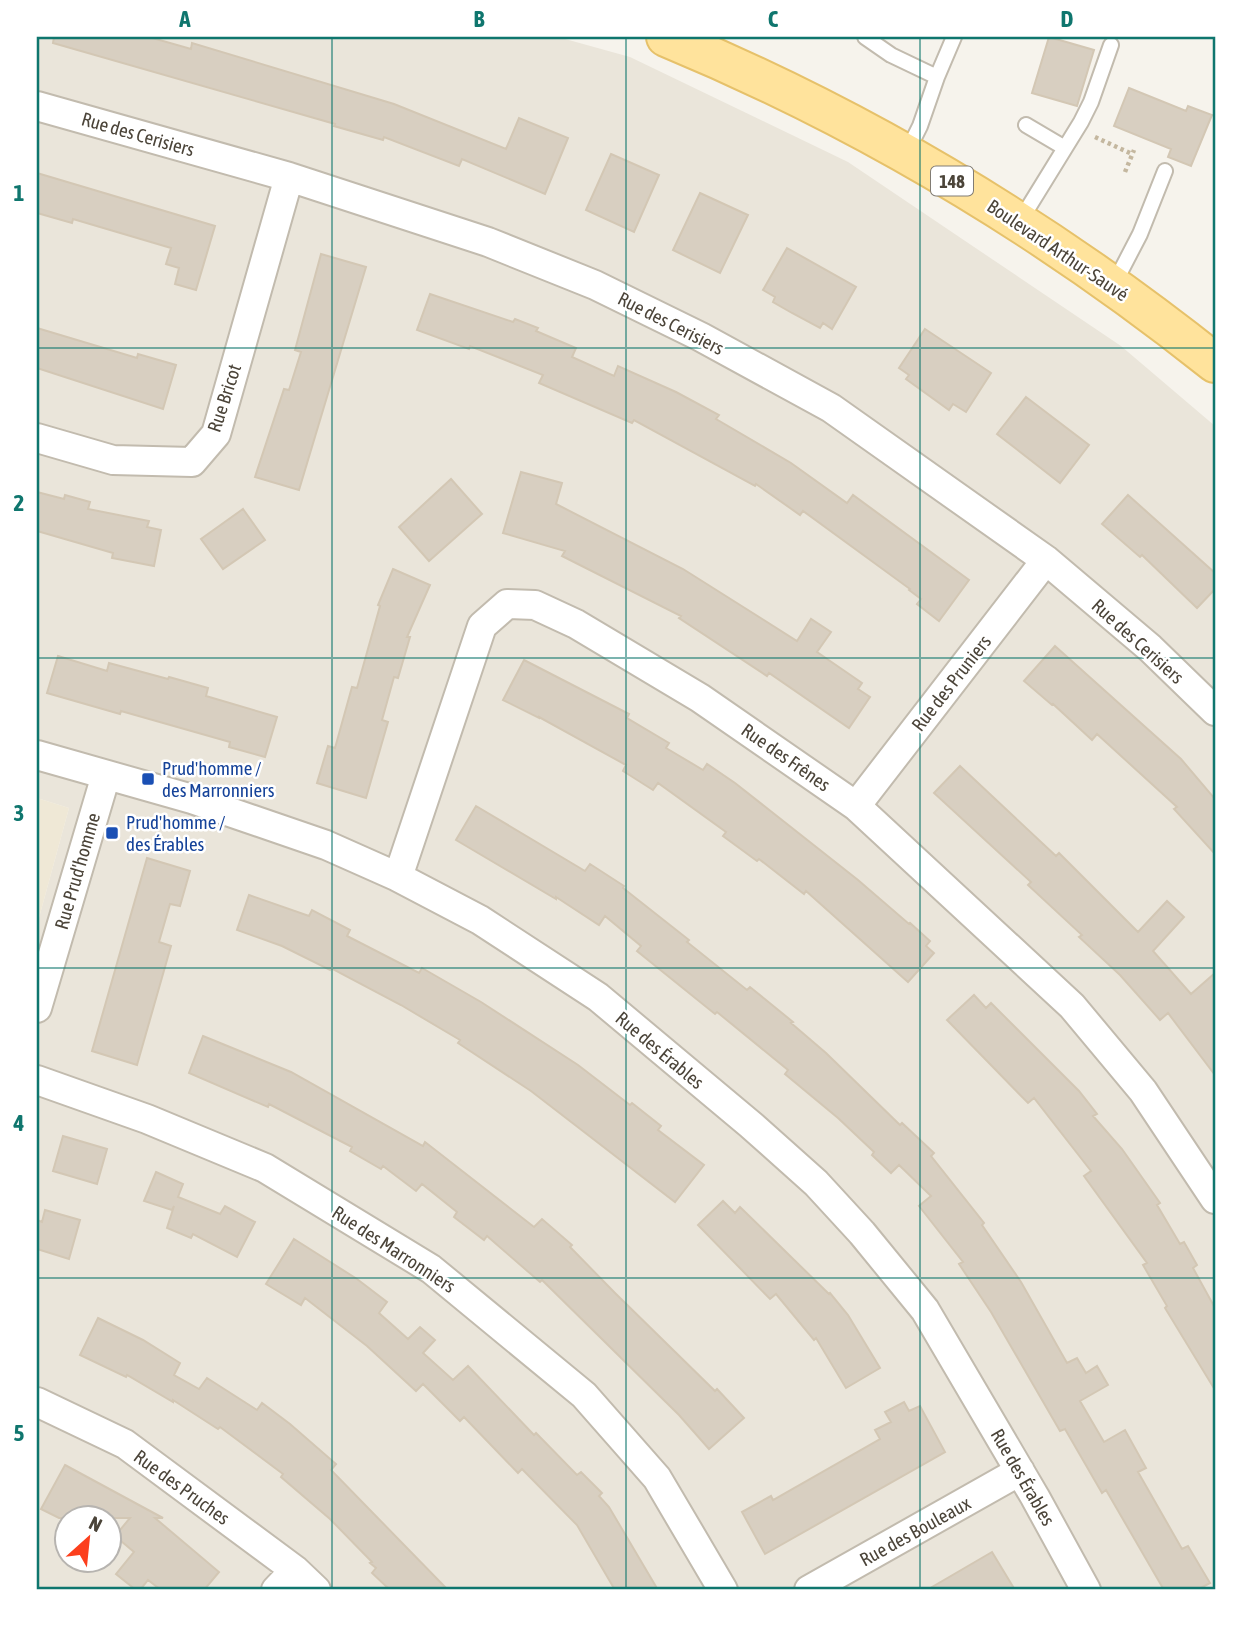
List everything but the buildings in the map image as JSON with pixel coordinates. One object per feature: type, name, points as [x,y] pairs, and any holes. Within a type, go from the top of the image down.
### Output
[{"type":"main road","name":"Boulevard Arthur-Sauvé","points":[[666,37],[720,54],[906,155],[1019,222],[1113,285],[1215,363]]},
{"type":"street","name":"Rue des Cerisiers","points":[[37,106],[289,177],[488,242],[595,285],[701,337],[831,408],[1046,560],[1150,648],[1215,711]]},
{"type":"street","name":"Rue Bricot","points":[[37,439],[113,460],[192,462],[216,434],[289,177]]},
{"type":"street","name":"Rue des Pruniers","points":[[856,806],[1046,560]]},
{"type":"street","name":"Rue des Frênes","points":[[398,877],[482,626],[507,604],[534,605],[576,624],[700,698],[856,806],[1072,1006],[1143,1090],[1215,1199]]},
{"type":"street","name":"Rue des Érables","points":[[37,755],[192,799],[326,845],[398,877],[480,920],[598,997],[816,1183],[862,1233],[925,1310],[1020,1471],[1086,1590]]},
{"type":"street","name":"Rue Prud'homme","points":[[37,1008],[106,775]]},
{"type":"street","name":"Rue des Marronniers","points":[[37,1080],[147,1119],[265,1168],[431,1269],[584,1395],[657,1478],[723,1590]]},
{"type":"street","name":"Rue des Pruches","points":[[37,1402],[125,1444],[295,1570],[316,1590]]},
{"type":"street","name":"Rue des Bouleaux","points":[[809,1590],[1020,1471]]},
{"type":"street","points":[[276,1590],[295,1570]]},
{"type":"lane","points":[[865,37],[891,55],[937,77]]},
{"type":"lane","points":[[906,155],[954,37]]},
{"type":"lane","points":[[1019,222],[1091,102],[1111,46]]},
{"type":"lane","points":[[1026,125],[1065,148]]},
{"type":"lane","points":[[1113,285],[1145,223],[1166,171]]},
{"type":"path","points":[[1077,128],[1133,152],[1125,173]]},
{"type":"shaded area","points":[[37,37],[558,37],[630,57],[848,162],[1121,346],[1215,426],[1215,1590],[37,1590],[37,925],[69,808],[37,798]]},
{"type":"shaded area","points":[[37,798],[69,808],[37,925]]},
{"type":"place","name":"Prud'homme / des Marronniers","points":[[148,779]]},
{"type":"place","name":"Prud'homme / des Érables","points":[[112,833]]}]
